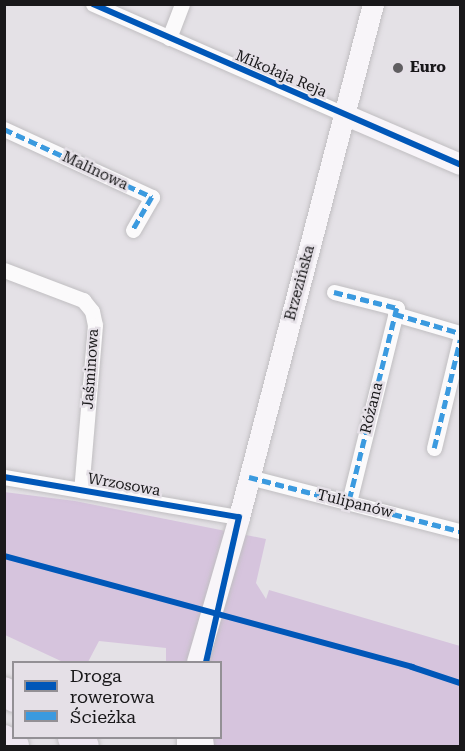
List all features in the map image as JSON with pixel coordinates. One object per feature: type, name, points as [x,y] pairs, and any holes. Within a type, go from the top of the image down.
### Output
[{"type":"highway","points":[[4,740],[15,747]]},
{"type":"main road","name":"Brzezińska","points":[[204,653],[346,115],[373,4]]},
{"type":"main road","name":"Mikołaja Reja","points":[[346,115],[460,164]]},
{"type":"street","name":"Mikołaja Reja","points":[[93,4],[346,115]]},
{"type":"street","points":[[169,38],[182,4]]},
{"type":"street","name":"Malinowa","points":[[4,129],[152,198],[133,230]]},
{"type":"street","name":"Jaśminowa","points":[[4,270],[83,300],[92,311],[95,325],[81,490]]},
{"type":"street","points":[[334,292],[460,333]]},
{"type":"street","name":"Różana","points":[[349,502],[396,311]]},
{"type":"street","points":[[434,448],[460,340]]},
{"type":"street","name":"Wrzosowa","points":[[4,477],[239,517]]},
{"type":"street","name":"Tulipanów","points":[[249,477],[460,531]]},
{"type":"shaded area","points":[[4,492],[75,501],[266,539],[256,583],[266,599],[269,590],[460,646],[460,746],[208,746],[198,739],[222,739],[222,661],[166,661],[166,648],[99,641],[89,661],[61,661],[5,635]]},
{"type":"marked path","points":[[4,129],[152,197],[133,230]]},
{"type":"marked path","points":[[334,292],[397,308],[349,502]]},
{"type":"marked path","points":[[395,314],[460,333]]},
{"type":"marked path","points":[[434,448],[460,340]]},
{"type":"marked path","points":[[249,477],[460,531]]},
{"type":"cycle path","points":[[93,4],[460,164]]},
{"type":"cycle path","points":[[4,477],[239,517],[206,661]]},
{"type":"cycle path","points":[[4,556],[412,667],[460,683]]},
{"type":"place","name":"Euro","points":[[398,68]]}]
